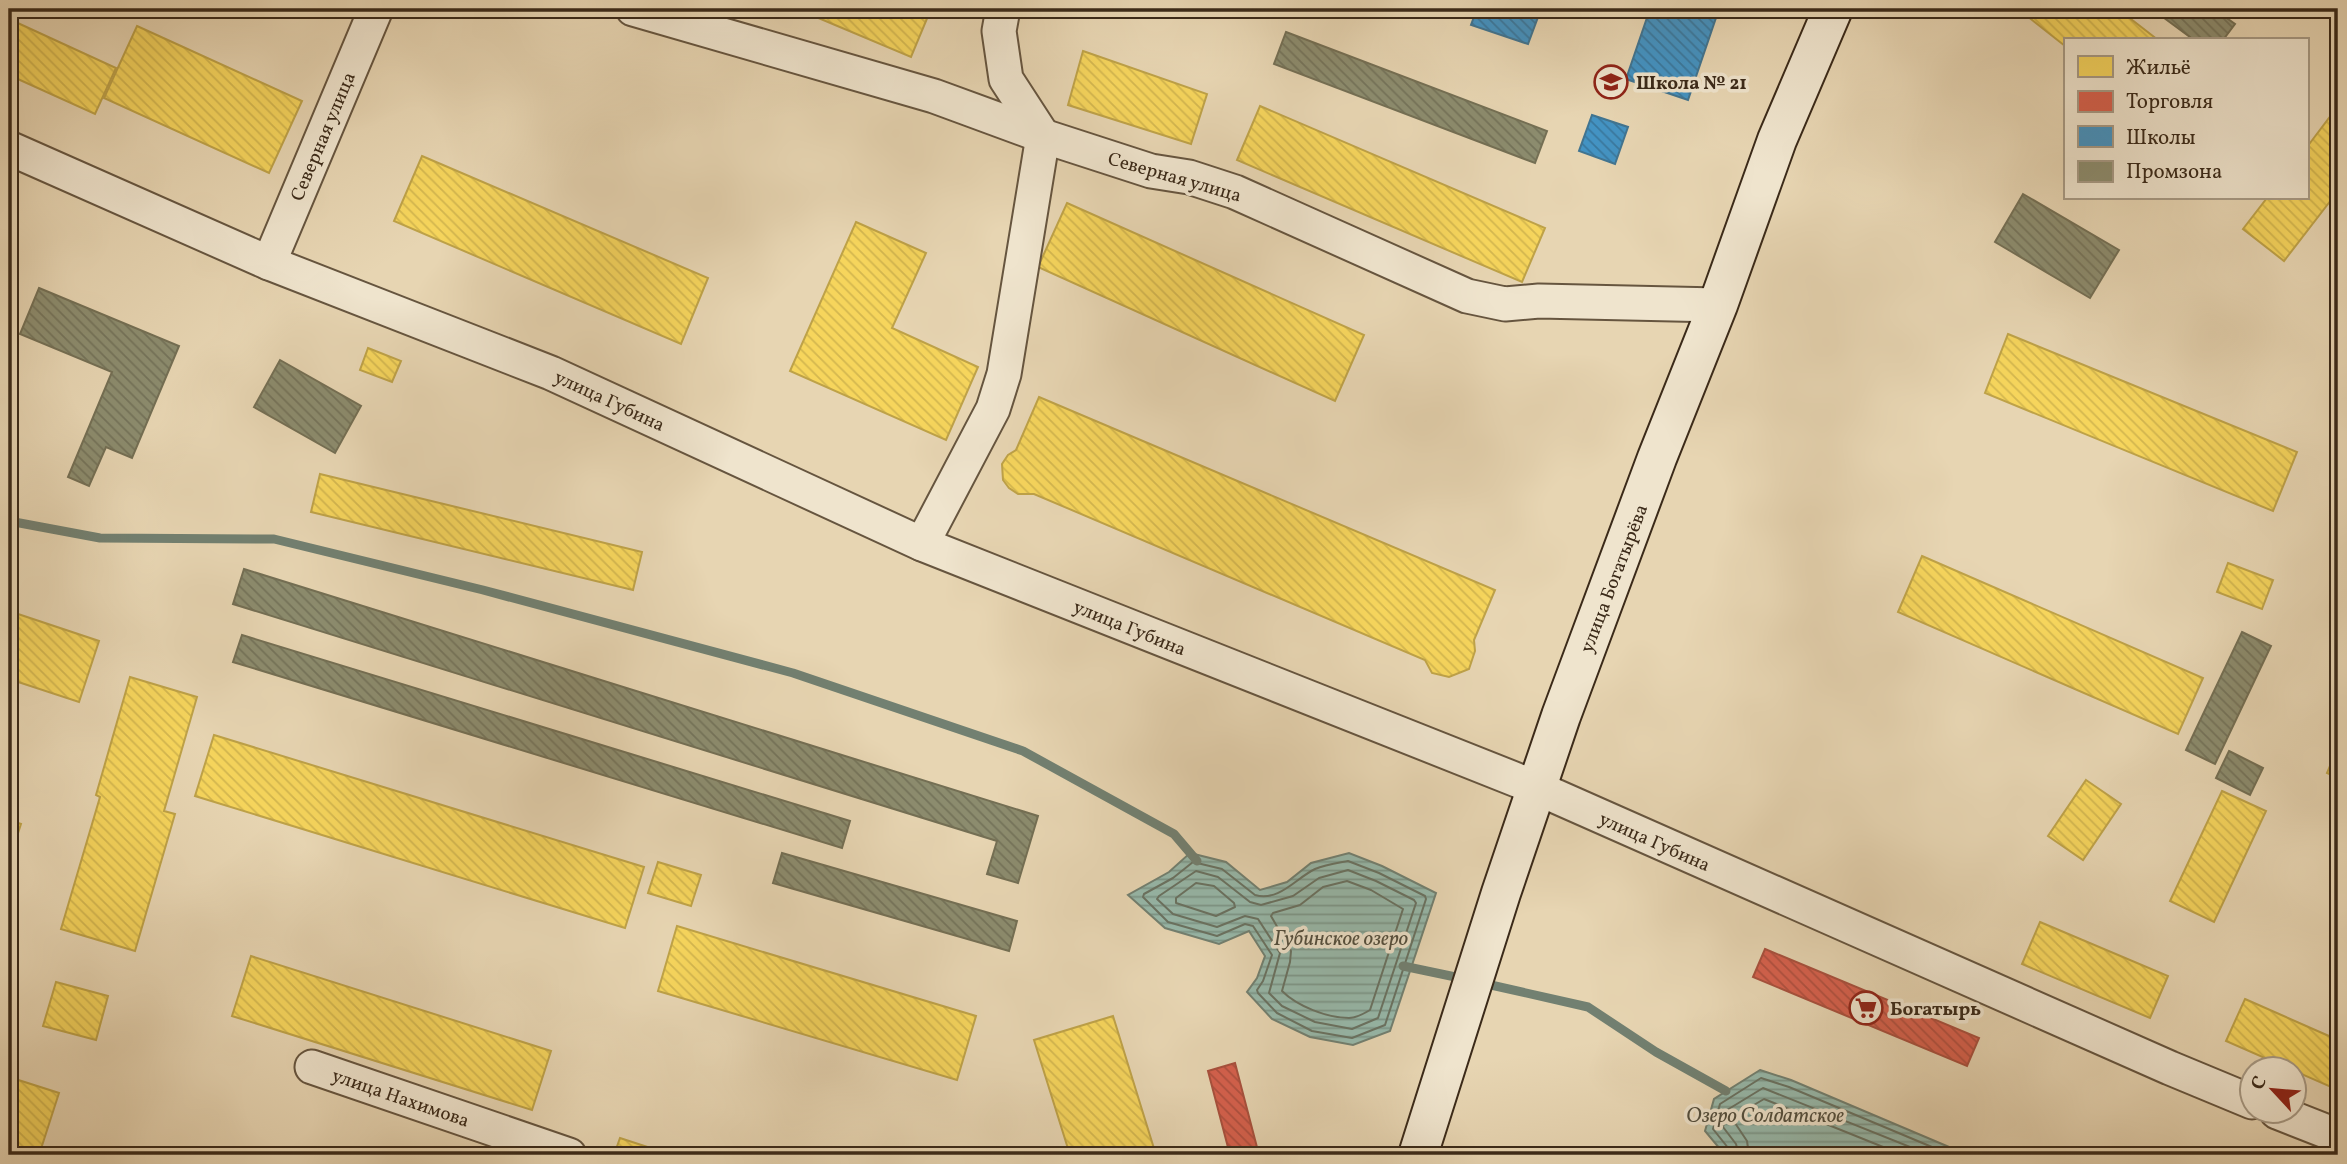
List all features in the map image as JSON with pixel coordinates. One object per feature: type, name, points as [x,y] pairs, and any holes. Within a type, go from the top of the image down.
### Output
[{"type":"main road","name":"улица Богатырёва","points":[[1418,1155],[1501,893],[1561,716],[1657,458],[1718,305],[1777,140],[1833,9]]},
{"type":"street","name":"Северная улица","points":[[269,263],[376,9]]},
{"type":"street","points":[[922,544],[993,409],[1004,374],[1043,136],[1006,79],[999,32],[1003,9]]},
{"type":"street","name":"Северная улица","points":[[640,10],[934,96],[1043,136],[1151,171],[1189,177],[1235,192],[1467,296],[1505,304],[1539,301],[1718,305]]},
{"type":"street","name":"улица Губина","points":[[9,148],[269,263],[551,373],[922,544],[1536,788],[2238,1096]]},
{"type":"street","name":"улица Нахимова","points":[[312,1067],[569,1155]]},
{"type":"street","points":[[2308,1124],[2338,1136]]},
{"type":"water","name":"Губинское озеро","points":[[1190,853],[1226,862],[1260,890],[1287,882],[1311,863],[1349,853],[1436,893],[1390,1031],[1353,1045],[1310,1037],[1272,1019],[1247,992],[1257,978],[1265,956],[1249,931],[1219,944],[1165,928],[1128,895],[1169,872]]},
{"type":"water","name":"Озеро Солдатское","points":[[1760,1070],[1791,1080],[1968,1155],[1725,1155],[1705,1131],[1714,1099]]},
{"type":"building: Жильё","points":[[797,9],[931,9],[911,57]]},
{"type":"building: Жильё","points":[[2018,9],[2118,9],[2155,38],[2064,38],[2064,45]]},
{"type":"building: Жильё","points":[[9,19],[116,68],[95,114],[9,75]]},
{"type":"building: Жильё","points":[[137,26],[302,101],[269,173],[104,98]]},
{"type":"building: Жильё","points":[[1083,51],[1207,94],[1191,144],[1068,105]]},
{"type":"building: Жильё","points":[[1260,106],[1545,228],[1522,282],[1237,160]]},
{"type":"building: Жильё","points":[[2338,106],[2338,191],[2284,261],[2243,229],[2265,200],[2308,200],[2308,146]]},
{"type":"building: Жильё","points":[[422,156],[708,278],[681,344],[394,221]]},
{"type":"building: Жильё","points":[[1067,203],[1364,335],[1335,401],[1038,267]]},
{"type":"building: Жильё","points":[[856,222],[926,253],[892,328],[978,367],[946,440],[790,371]]},
{"type":"building: Жильё","points":[[2008,334],[2297,452],[2273,511],[1985,393]]},
{"type":"building: Жильё","points":[[368,348],[401,361],[392,382],[360,370]]},
{"type":"building: Жильё","points":[[1039,397],[1495,590],[1474,640],[1475,651],[1469,669],[1449,677],[1432,673],[1425,660],[1034,494],[1018,494],[1003,480],[1002,464],[1008,455],[1016,450]]},
{"type":"building: Жильё","points":[[320,474],[642,552],[633,590],[311,512]]},
{"type":"building: Жильё","points":[[1922,556],[2203,678],[2178,734],[1898,612]]},
{"type":"building: Жильё","points":[[2228,563],[2273,580],[2262,609],[2217,592]]},
{"type":"building: Жильё","points":[[9,611],[99,641],[79,702],[9,679]]},
{"type":"building: Жильё","points":[[130,677],[197,697],[164,811],[175,814],[135,951],[61,929],[100,797],[96,795]]},
{"type":"building: Жильё","points":[[214,735],[644,867],[625,928],[195,796]]},
{"type":"building: Жильё","points":[[2338,747],[2338,778],[2327,773]]},
{"type":"building: Жильё","points":[[2086,780],[2121,804],[2083,860],[2048,836]]},
{"type":"building: Жильё","points":[[2222,791],[2266,811],[2214,922],[2170,901]]},
{"type":"building: Жильё","points":[[9,820],[21,824],[9,861]]},
{"type":"building: Жильё","points":[[658,862],[701,875],[691,906],[648,893]]},
{"type":"building: Жильё","points":[[2040,922],[2168,976],[2150,1018],[2022,964]]},
{"type":"building: Жильё","points":[[677,926],[976,1016],[957,1080],[658,991]]},
{"type":"building: Жильё","points":[[251,956],[551,1051],[532,1110],[232,1016]]},
{"type":"building: Жильё","points":[[56,982],[108,996],[96,1040],[43,1026]]},
{"type":"building: Жильё","points":[[2245,999],[2338,1040],[2338,1090],[2308,1077],[2308,1056],[2260,1056],[2226,1041]]},
{"type":"building: Жильё","points":[[1113,1016],[1156,1155],[1070,1155],[1034,1040]]},
{"type":"building: Жильё","points":[[9,1077],[59,1093],[39,1155],[9,1155]]},
{"type":"building: Жильё","points":[[620,1138],[672,1155],[614,1155]]},
{"type":"building: Торговля","name":"Богатырь","points":[[1765,949],[1979,1038],[1967,1066],[1753,977]]},
{"type":"building: Торговля","points":[[1235,1063],[1259,1155],[1230,1155],[1208,1071]]},
{"type":"building: Школы","points":[[1477,9],[1541,9],[1528,44],[1471,25]]},
{"type":"building: Школы","points":[[1650,9],[1719,9],[1688,100],[1626,79]]},
{"type":"building: Школы","points":[[1592,115],[1628,127],[1615,164],[1579,151]]},
{"type":"building: Промзона","points":[[309,9],[335,9],[332,16]]},
{"type":"building: Промзона","points":[[2152,9],[2214,9],[2235,24],[2224,38],[2191,38]]},
{"type":"building: Промзона","points":[[1286,32],[1547,131],[1535,163],[1274,64]]},
{"type":"building: Промзона","points":[[2023,194],[2119,250],[2090,298],[1995,242]]},
{"type":"building: Промзона","points":[[39,288],[179,346],[132,458],[106,447],[89,486],[68,477],[112,372],[20,334]]},
{"type":"building: Промзона","points":[[280,360],[361,406],[335,453],[254,407]]},
{"type":"building: Промзона","points":[[244,569],[1038,816],[1018,883],[987,874],[997,841],[233,604]]},
{"type":"building: Промзона","points":[[2242,632],[2271,646],[2215,764],[2186,750]]},
{"type":"building: Промзона","points":[[242,635],[850,821],[842,848],[233,662]]},
{"type":"building: Промзона","points":[[2229,751],[2263,768],[2250,795],[2216,778]]},
{"type":"building: Промзона","points":[[782,853],[1017,921],[1009,951],[773,883]]},
{"type":"waterway","points":[[9,521],[100,538],[274,539],[483,590],[793,673],[1023,751],[1174,834],[1197,861]]},
{"type":"waterway","points":[[1403,966],[1465,979]]},
{"type":"waterway","points":[[1482,983],[1588,1007],[1656,1052],[1726,1091]]},
{"type":"place","name":"Школа № 21","points":[[1611,82]]},
{"type":"place","name":"Богатырь","points":[[1866,1008]]}]
